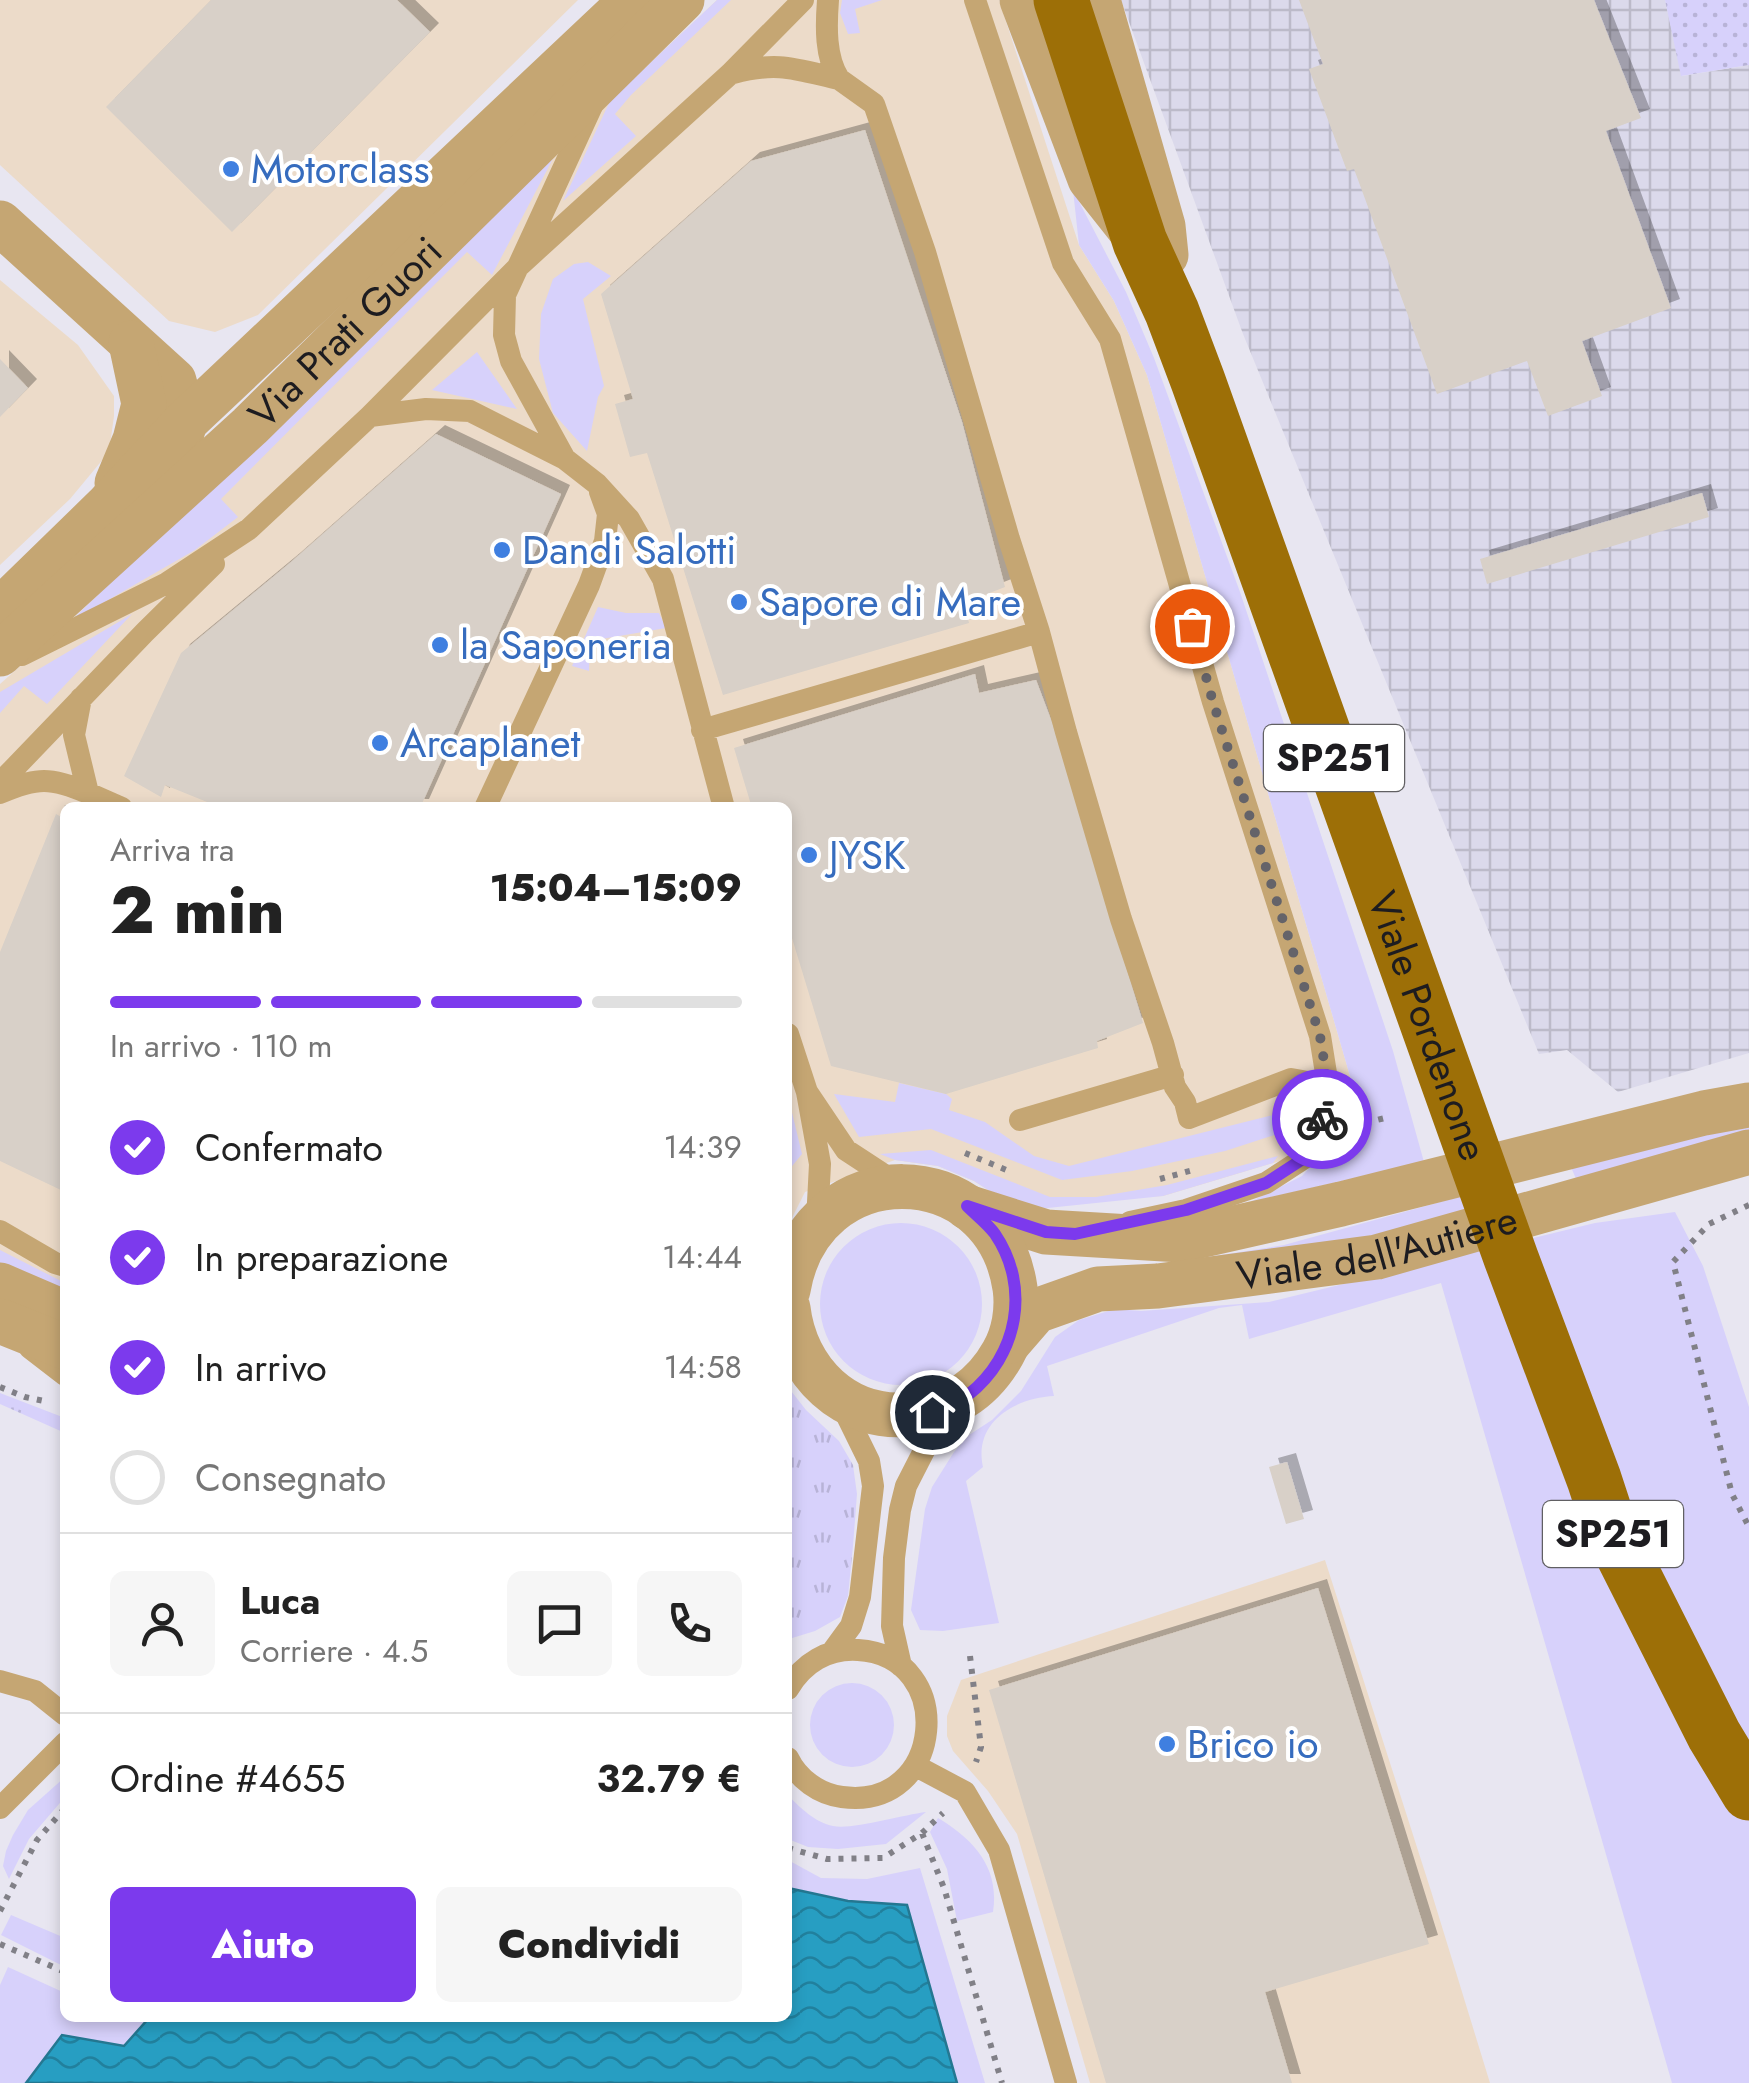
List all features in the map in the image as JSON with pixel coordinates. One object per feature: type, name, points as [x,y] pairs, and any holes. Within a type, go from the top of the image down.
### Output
[{"type":"main road","name":"Viale Pordenone","points":[[1061,0],[1140,242],[1172,312],[1611,1530],[1714,1735],[1749,1794]]},
{"type":"street","name":"Via Prati Guori","points":[[0,610],[106,507],[185,422],[632,0]]},
{"type":"street","name":"Via Prati Guori","points":[[0,654],[250,426],[682,0]]},
{"type":"street","name":"Viale Pordenone","points":[[1022,0],[1090,179],[1140,242]]},
{"type":"street","points":[[1098,0],[1162,226],[1172,312]]},
{"type":"street","points":[[0,223],[174,381],[185,422],[178,447],[160,474],[0,638]]},
{"type":"street","points":[[106,507],[135,440],[144,404],[131,343]]},
{"type":"street","name":"Viale dell'Autiere","points":[[967,1206],[1046,1232],[1181,1240],[1749,1105]]},
{"type":"street","name":"Viale dell'Autiere","points":[[1010,1341],[1036,1311],[1098,1290],[1158,1286],[1377,1257],[1749,1152]]},
{"type":"street","points":[[792,1271],[802,1242],[817,1222],[842,1202],[871,1190],[902,1186],[936,1191],[967,1206],[994,1232],[1012,1266],[1017,1303],[1010,1341],[992,1372],[966,1397],[932,1412],[900,1416],[867,1410],[838,1396],[795,1355]]},
{"type":"street","points":[[0,1284],[60,1311]]},
{"type":"street","points":[[0,1323],[60,1345]]},
{"type":"lane","points":[[0,783],[249,530],[520,266],[730,74],[803,0]]},
{"type":"lane","points":[[828,0],[826,23],[831,66],[839,80]]},
{"type":"lane","points":[[976,0],[1063,263],[1110,339],[1213,702],[1320,1036],[1330,1098],[1312,1153],[1266,1183],[1186,1210],[1075,1234]]},
{"type":"lane","points":[[565,458],[511,361],[504,335],[505,295],[586,117],[623,56]]},
{"type":"lane","points":[[730,74],[762,65],[789,67],[839,80],[874,104],[925,252],[1040,632],[1121,919],[1174,1086],[1185,1102],[1189,1118],[1290,1079],[1308,1082],[1325,1112]]},
{"type":"lane","points":[[370,416],[426,410],[470,411],[565,458],[598,484],[629,520],[663,580],[722,802]]},
{"type":"lane","points":[[488,802],[589,585],[605,541],[608,514],[598,484]]},
{"type":"lane","points":[[0,666],[166,584],[249,530]]},
{"type":"lane","points":[[702,730],[1040,632]]},
{"type":"lane","points":[[81,698],[74,735],[88,792]]},
{"type":"lane","points":[[0,793],[25,782],[60,781],[109,802]]},
{"type":"lane","points":[[792,1046],[807,1092],[820,1164],[817,1222]]},
{"type":"lane","points":[[1020,1120],[1173,1076]]},
{"type":"lane","points":[[807,1092],[846,1150],[902,1186]]},
{"type":"lane","points":[[0,1231],[60,1264]]},
{"type":"lane","points":[[0,1323],[60,1371]]},
{"type":"lane","points":[[792,1683],[852,1626],[860,1597],[874,1486],[869,1461],[838,1396]]},
{"type":"lane","points":[[900,1666],[892,1626],[900,1510],[906,1486],[929,1441],[932,1412]]},
{"type":"lane","points":[[792,1656],[868,1650],[885,1656],[900,1666],[920,1689],[928,1728],[925,1748],[916,1766],[900,1784],[879,1795],[856,1799],[832,1796],[810,1786],[792,1767]]},
{"type":"lane","points":[[0,1680],[35,1691],[60,1710]]},
{"type":"lane","points":[[0,1808],[60,1748]]},
{"type":"lane","points":[[916,1766],[965,1792],[999,1850],[1066,2083]]},
{"type":"path","points":[[1316,1136],[1389,1116]]},
{"type":"path","points":[[951,1148],[1018,1174]]},
{"type":"path","points":[[1151,1181],[1206,1166]]},
{"type":"path","points":[[1749,1204],[1709,1224],[1673,1262],[1732,1494],[1749,1527]]},
{"type":"path","points":[[0,1387],[52,1403]]},
{"type":"path","points":[[792,1849],[827,1859],[883,1858],[922,1833],[965,1792],[981,1747],[970,1656]]},
{"type":"path","points":[[0,1911],[37,1840],[60,1814]]},
{"type":"path","points":[[922,1833],[944,1888],[1002,2083]]},
{"type":"path","points":[[0,1944],[60,1970]]},
{"type":"shaded area","points":[[0,0],[578,0],[258,315],[215,332],[169,321],[0,165]]},
{"type":"shaded area","points":[[717,0],[999,0],[1079,245],[1114,301],[1147,375],[1352,1083],[1330,1146],[1163,1196],[1010,1204],[974,1181],[938,1166],[895,1160],[805,1192],[792,1218],[792,802],[60,802],[60,1295],[0,1267],[0,684],[70,622]]},
{"type":"shaded area","points":[[1121,0],[1665,0],[1682,76],[1749,65],[1749,1053],[1618,1092],[1567,1050],[1539,1054],[1243,334]]},
{"type":"shaded area","points":[[0,280],[78,345],[114,396],[114,416],[109,452],[70,499],[0,565]]},
{"type":"shaded area","points":[[1325,1560],[1490,2083],[1090,2083],[1017,1834],[988,1791],[953,1751],[947,1736],[947,1716],[961,1680]]},
{"type":"green space","points":[[717,0],[731,0],[615,114],[636,136],[563,201],[610,101]]},
{"type":"green space","points":[[842,0],[882,0],[855,9],[860,33],[848,34],[840,13]]},
{"type":"green space","points":[[1665,0],[1749,0],[1749,65],[1681,76]]},
{"type":"green space","points":[[557,151],[492,275],[467,252],[221,499],[238,517],[195,550],[70,622]]},
{"type":"green space","points":[[1073,190],[1126,292],[1154,358],[1240,592],[1393,1051],[1424,1162],[1250,1202],[1302,1176],[1330,1146],[1352,1083],[1147,375],[1114,301],[1079,245]]},
{"type":"green space","points":[[588,262],[611,276],[583,299],[604,386],[598,397],[587,451],[553,413],[539,359],[541,314],[553,279],[574,264]]},
{"type":"green space","points":[[477,352],[517,409],[432,390]]},
{"type":"green space","points":[[598,607],[626,613],[659,613],[666,628],[590,641],[589,671],[572,666]]},
{"type":"green space","points":[[132,614],[47,704],[24,686],[0,713],[0,692]]},
{"type":"green space","points":[[899,1083],[946,1094],[952,1099],[949,1110],[985,1122],[1034,1156],[1069,1166],[1305,1107],[1293,1129],[1225,1151],[1132,1171],[1062,1180],[931,1129],[859,1137],[834,1094],[895,1102]]},
{"type":"green space","points":[[792,1113],[802,1154],[792,1166]]},
{"type":"green space","points":[[1749,1121],[1749,1132],[1577,1181],[1570,1165]]},
{"type":"green space","points":[[931,1150],[1050,1197],[1096,1197],[1167,1185],[1278,1156],[1273,1163],[1163,1196],[1038,1209],[1010,1204],[974,1181],[938,1166],[880,1154]]},
{"type":"green space","points":[[1473,1193],[1480,1208],[1381,1239],[1195,1259],[1284,1245]]},
{"type":"green space","points":[[1675,1212],[1703,1266],[1749,1407],[1749,2083],[1672,2083],[1441,1283],[1249,1339],[1242,1305],[1219,1308],[1047,1366],[1054,1396],[1025,1402],[1000,1415],[984,1437],[983,1467],[966,1481],[999,1623],[943,1631],[920,1630],[911,1610],[925,1509],[932,1487],[969,1435],[992,1420],[1021,1391],[1055,1337],[1079,1320],[1115,1309],[1141,1311],[1269,1302],[1595,1223]]},
{"type":"green space","points":[[901,1223],[932,1229],[958,1247],[976,1273],[982,1304],[976,1335],[958,1361],[932,1379],[901,1385],[870,1379],[844,1361],[826,1335],[820,1304],[826,1273],[844,1247],[870,1229]]},
{"type":"green space","points":[[0,1250],[60,1280],[60,1295],[0,1267]]},
{"type":"green space","points":[[792,1392],[839,1441],[853,1465],[857,1494],[848,1596],[840,1617],[792,1638]]},
{"type":"green space","points":[[0,1393],[60,1416],[60,1431],[0,1404]]},
{"type":"green space","points":[[852,1683],[868,1686],[882,1695],[891,1709],[891,1741],[882,1755],[868,1764],[852,1767],[836,1764],[822,1755],[813,1741],[810,1725],[813,1709],[822,1695],[836,1686]]},
{"type":"green space","points":[[60,1781],[60,1803],[29,1839],[9,1879],[3,1866],[6,1851],[28,1810]]},
{"type":"green space","points":[[792,1799],[814,1818],[841,1827],[926,1812],[886,1844],[838,1849],[808,1847],[792,1841]]},
{"type":"green space","points":[[938,1818],[962,1835],[981,1856],[992,1881],[993,1912],[957,1921],[947,1869],[930,1832]]},
{"type":"green space","points":[[792,1862],[821,1878],[867,1879],[920,1868],[985,2083],[957,2083],[907,1905],[848,1901],[792,1889]]},
{"type":"green space","points":[[11,1915],[60,1936],[60,1964],[1,1935]]},
{"type":"green space","points":[[8,1967],[60,1991],[60,2022],[145,2022],[124,2046],[62,2035],[26,2083],[0,2083],[0,1985]]},
{"type":"water","points":[[792,1889],[848,1901],[907,1905],[957,2083],[26,2083],[62,2035],[124,2046],[145,2022],[792,2022]]},
{"type":"building","name":"Motorclass","points":[[211,0],[397,0],[430,32],[232,232],[106,107]]},
{"type":"building","points":[[1299,0],[1594,0],[1641,118],[1606,131],[1671,308],[1582,341],[1602,396],[1548,416],[1527,361],[1437,394],[1354,169],[1347,171],[1309,69],[1323,64]]},
{"type":"building","points":[[865,130],[962,422],[1005,587],[964,603],[969,623],[723,695],[647,453],[630,457],[615,404],[633,399],[601,294],[751,161]]},
{"type":"building","points":[[0,359],[28,388],[0,417]]},
{"type":"building","points":[[436,434],[561,494],[423,802],[207,802],[165,785],[161,797],[124,776],[181,653]]},
{"type":"building","points":[[1702,493],[1709,517],[1487,584],[1480,559]]},
{"type":"building","points":[[975,674],[979,693],[1036,680],[1143,1023],[1097,1041],[1098,1048],[946,1094],[831,1066],[792,938],[792,802],[750,802],[734,748]]},
{"type":"building","points":[[56,814],[60,816],[60,1190],[0,1161],[0,952]]},
{"type":"building","points":[[1287,1462],[1304,1519],[1286,1524],[1269,1467]]},
{"type":"building","points":[[1318,1588],[1429,1944],[1265,1992],[1292,2083],[1106,2083],[989,1690]]},
{"type":"way so far","points":[[1192,626],[1320,1036],[1330,1098],[1322,1119]]},
{"type":"place","name":"Motorclass","points":[[231,169]]},
{"type":"place","name":"Dandi Salotti","points":[[502,550]]},
{"type":"place","name":"Sapore di Mare","points":[[739,602]]},
{"type":"place","name":"la Saponeria","points":[[440,645]]},
{"type":"place","name":"Arcaplanet","points":[[380,743]]},
{"type":"place","name":"JYSK","points":[[809,855]]},
{"type":"place","name":"Brico io","points":[[1167,1744]]},
{"type":"route","points":[[932,1412],[966,1397],[992,1372],[1010,1341],[1017,1303],[1012,1266],[994,1232],[967,1206],[1046,1232],[1075,1234],[1186,1210],[1266,1183],[1312,1153],[1322,1119]]}]
